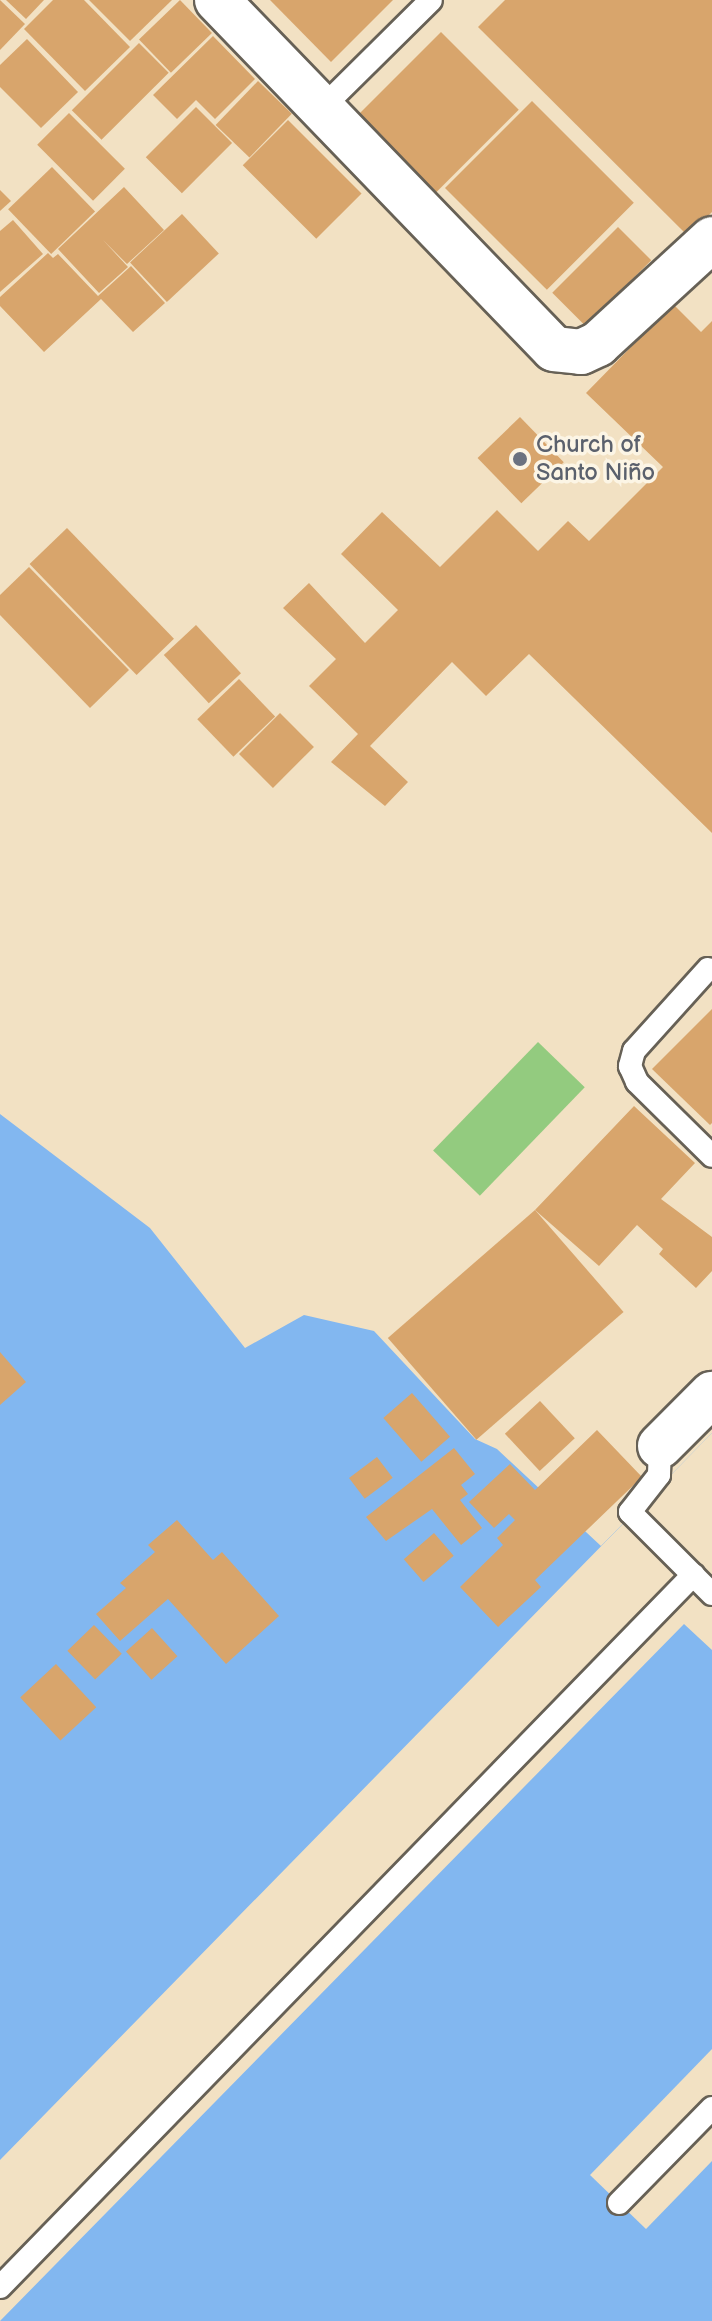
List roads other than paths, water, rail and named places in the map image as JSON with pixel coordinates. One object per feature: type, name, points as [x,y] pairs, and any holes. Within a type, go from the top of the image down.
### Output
[{"type":"street","points":[[217,0],[554,349],[581,352],[598,344],[712,239]]},
{"type":"street","points":[[660,1446],[712,1394]]},
{"type":"lane","points":[[322,108],[431,0]]},
{"type":"lane","points":[[708,969],[634,1051],[630,1066],[637,1082],[712,1156]]},
{"type":"lane","points":[[660,1446],[659,1475],[630,1506],[630,1512],[712,1594]]},
{"type":"lane","points":[[0,2287],[693,1575]]},
{"type":"lane","points":[[619,2203],[712,2108]]},
{"type":"water","points":[[0,1114],[150,1228],[245,1348],[304,1315],[374,1331],[475,1439],[497,1449],[601,1546],[712,1433],[712,2321],[0,2321]]},
{"type":"place","name":"Church of Santo Niño","points":[[520,459]]}]
